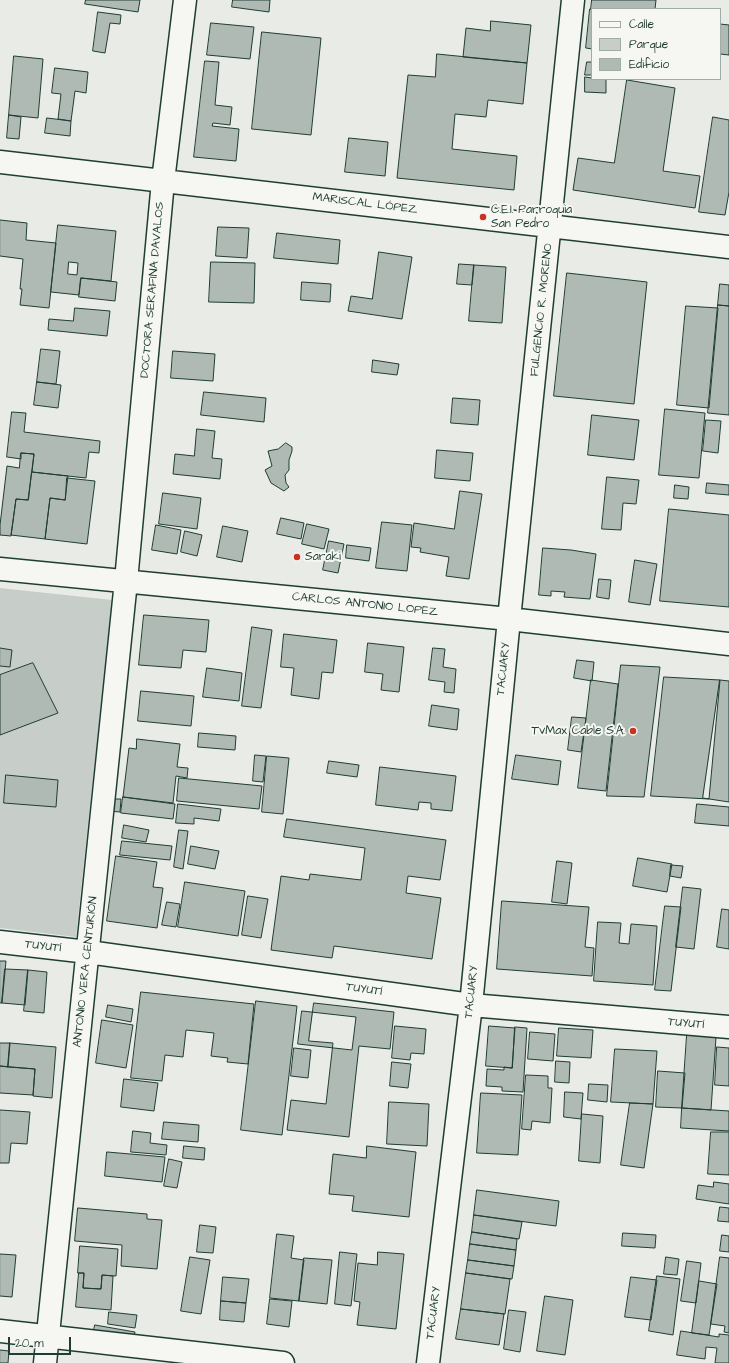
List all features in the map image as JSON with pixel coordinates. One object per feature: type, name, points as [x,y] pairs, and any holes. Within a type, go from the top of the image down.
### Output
[{"type":"street","name":"DOCTORA SERAFINA DAVALOS","points":[[126,581],[163,181],[186,0]]},
{"type":"street","name":"FULGENCIO R. MORENO","points":[[509,619],[551,226],[573,0]]},
{"type":"street","name":"MARISCAL LÓPEZ","points":[[0,162],[729,247]]},
{"type":"street","name":"CARLOS ANTONIO LOPEZ","points":[[0,569],[509,619],[729,644]]},
{"type":"street","name":"ANTONIO VERA CENTURIÓN","points":[[45,1363],[126,581]]},
{"type":"street","name":"TACUARY","points":[[428,1363],[471,1005],[509,619]]},
{"type":"street","name":"TUYUTÍ","points":[[0,942],[88,952],[471,1005],[729,1027]]},
{"type":"street","points":[[0,1331],[283,1363]]},
{"type":"green space","points":[[0,588],[112,600],[76,937],[0,928]]},
{"type":"building","points":[[86,0],[140,0],[138,12],[85,4]]},
{"type":"building","points":[[233,0],[270,0],[269,12],[232,7]]},
{"type":"building","points":[[592,0],[656,0],[655,8],[591,8]]},
{"type":"building","points":[[590,9],[591,9],[591,49],[586,48]]},
{"type":"building","points":[[98,12],[121,15],[120,24],[110,23],[105,53],[93,51]]},
{"type":"building","points":[[491,21],[531,25],[527,63],[463,57],[466,28],[490,31]]},
{"type":"building","points":[[211,23],[254,27],[250,59],[207,55]]},
{"type":"building","points":[[721,24],[729,25],[729,55],[721,54]]},
{"type":"building","points":[[262,32],[321,38],[311,135],[252,129]]},
{"type":"building","points":[[437,54],[527,63],[523,104],[488,100],[486,117],[455,114],[452,149],[517,156],[514,190],[397,178],[408,75],[435,77]]},
{"type":"building","points":[[14,56],[43,59],[38,118],[9,115]]},
{"type":"building","points":[[205,61],[219,62],[215,105],[232,107],[230,125],[213,123],[212,126],[239,129],[236,161],[194,157]]},
{"type":"building","points":[[587,62],[591,62],[591,75],[585,75]]},
{"type":"building","points":[[55,68],[88,72],[86,93],[75,91],[71,121],[58,119],[61,94],[52,93]]},
{"type":"building","points":[[585,77],[591,78],[591,80],[606,80],[606,93],[585,92]]},
{"type":"building","points":[[627,80],[675,88],[663,171],[700,176],[695,208],[573,190],[578,158],[614,163]]},
{"type":"building","points":[[9,115],[21,117],[19,139],[7,138]]},
{"type":"building","points":[[713,117],[729,120],[729,192],[725,215],[699,212]]},
{"type":"building","points":[[47,118],[71,121],[70,136],[45,133]]},
{"type":"building","points":[[349,138],[388,142],[385,176],[345,172]]},
{"type":"building","points":[[0,220],[27,223],[26,240],[56,243],[49,308],[20,305],[23,259],[0,256]]},
{"type":"building","points":[[58,225],[116,231],[111,281],[81,278],[79,295],[51,292]],"holes":[[[69,262],[78,263],[77,275],[68,274]]]},
{"type":"building","points":[[218,227],[249,228],[247,258],[216,256]]},
{"type":"building","points":[[277,233],[340,240],[338,264],[274,258]]},
{"type":"building","points":[[379,252],[412,257],[402,319],[348,311],[351,296],[372,299]]},
{"type":"building","points":[[211,262],[255,263],[254,303],[209,302]]},
{"type":"building","points":[[459,264],[474,265],[472,285],[457,284]]},
{"type":"building","points":[[474,265],[506,267],[502,323],[469,321]]},
{"type":"building","points":[[567,273],[647,282],[634,404],[554,396]]},
{"type":"building","points":[[81,278],[117,282],[115,301],[79,297]]},
{"type":"building","points":[[302,282],[331,284],[330,302],[301,300]]},
{"type":"building","points":[[720,284],[729,285],[729,306],[718,305]]},
{"type":"building","points":[[718,305],[729,306],[729,415],[708,413]]},
{"type":"building","points":[[686,306],[718,308],[709,408],[677,405]]},
{"type":"building","points":[[75,308],[110,311],[107,336],[48,330],[49,319],[73,321]]},
{"type":"building","points":[[41,349],[60,351],[56,384],[37,382]]},
{"type":"building","points":[[173,351],[215,354],[213,381],[171,378]]},
{"type":"building","points":[[373,360],[399,364],[397,375],[372,372]]},
{"type":"building","points":[[37,382],[61,385],[58,408],[34,405]]},
{"type":"building","points":[[204,392],[266,398],[264,422],[201,415]]},
{"type":"building","points":[[453,398],[480,400],[478,425],[451,423]]},
{"type":"building","points":[[665,409],[705,413],[699,478],[659,475]]},
{"type":"building","points":[[12,412],[26,413],[24,432],[100,441],[99,453],[89,452],[86,478],[32,472],[34,454],[21,453],[21,459],[7,457]]},
{"type":"building","points":[[592,415],[639,420],[634,460],[588,455]]},
{"type":"building","points":[[706,420],[721,421],[718,453],[703,451]]},
{"type":"building","points":[[197,429],[215,431],[212,458],[222,459],[220,479],[173,474],[175,454],[194,456]]},
{"type":"building","points":[[286,443],[292,447],[292,451],[289,460],[289,470],[285,475],[286,483],[289,487],[284,491],[271,483],[265,470],[272,466],[268,451],[278,449]]},
{"type":"building","points":[[437,450],[473,453],[470,481],[435,478]]},
{"type":"building","points":[[21,453],[34,454],[28,500],[16,499],[11,536],[0,535],[7,466],[19,468]]},
{"type":"building","points":[[32,472],[68,476],[65,500],[50,498],[45,539],[11,535],[16,499],[28,500]]},
{"type":"building","points":[[607,477],[639,480],[636,504],[623,503],[621,530],[602,529]]},
{"type":"building","points":[[67,478],[95,481],[87,544],[45,539],[50,498],[65,500]]},
{"type":"building","points":[[707,483],[729,485],[729,495],[706,493]]},
{"type":"building","points":[[675,485],[689,487],[688,499],[674,498]]},
{"type":"building","points":[[460,491],[482,494],[469,579],[446,576],[449,557],[420,552],[421,548],[411,547],[414,523],[454,529]]},
{"type":"building","points":[[163,493],[201,498],[197,529],[159,524]]},
{"type":"building","points":[[669,509],[729,515],[729,607],[660,601]]},
{"type":"building","points":[[281,518],[304,523],[301,539],[277,534]]},
{"type":"building","points":[[382,522],[412,525],[407,571],[376,568]]},
{"type":"building","points":[[307,524],[329,529],[324,549],[302,544]]},
{"type":"building","points":[[156,525],[181,530],[177,554],[152,550]]},
{"type":"building","points":[[223,526],[248,531],[242,562],[217,557]]},
{"type":"building","points":[[185,531],[202,535],[197,556],[181,552]]},
{"type":"building","points":[[329,541],[344,544],[338,573],[323,570]]},
{"type":"building","points":[[347,545],[371,548],[369,561],[346,558]]},
{"type":"building","points":[[543,548],[596,554],[590,599],[564,597],[565,592],[551,591],[551,596],[539,595]]},
{"type":"building","points":[[635,560],[657,564],[650,605],[629,602]]},
{"type":"building","points":[[599,579],[611,580],[609,599],[597,597]]},
{"type":"building","points":[[144,615],[209,620],[206,652],[183,650],[181,668],[139,665]]},
{"type":"building","points":[[252,627],[272,630],[261,708],[242,706]]},
{"type":"building","points":[[284,634],[337,640],[333,673],[322,672],[319,699],[291,695],[294,668],[281,667]]},
{"type":"building","points":[[368,643],[404,647],[399,692],[381,690],[383,674],[365,672]]},
{"type":"building","points":[[0,648],[12,650],[10,667],[0,666]]},
{"type":"building","points":[[433,648],[445,649],[443,667],[456,669],[454,693],[444,692],[445,682],[429,680]]},
{"type":"building","points":[[577,660],[594,662],[592,681],[574,678]]},
{"type":"building","points":[[33,663],[58,713],[0,735],[0,675]]},
{"type":"building","name":"TvMax Cable S.A.","points":[[621,665],[660,667],[644,797],[607,796]]},
{"type":"building","points":[[207,668],[242,673],[239,701],[203,697]]},
{"type":"building","points":[[664,677],[720,680],[709,799],[651,796]]},
{"type":"building","points":[[591,680],[618,684],[606,791],[578,788]]},
{"type":"building","points":[[720,680],[729,681],[729,802],[703,798]]},
{"type":"building","points":[[141,691],[194,696],[191,726],[138,721]]},
{"type":"building","points":[[432,705],[459,709],[457,730],[429,726]]},
{"type":"building","points":[[572,717],[586,718],[581,752],[568,750]]},
{"type":"building","points":[[199,733],[236,736],[235,750],[198,747]]},
{"type":"building","points":[[137,739],[180,744],[177,767],[188,768],[187,778],[176,776],[173,803],[123,797],[129,748],[136,749]]},
{"type":"building","points":[[255,755],[266,756],[263,782],[253,781]]},
{"type":"building","points":[[516,755],[561,761],[558,785],[512,779]]},
{"type":"building","points":[[267,756],[289,758],[283,814],[262,812]]},
{"type":"building","points":[[329,761],[359,765],[357,777],[327,773]]},
{"type":"building","points":[[380,767],[456,776],[452,811],[431,809],[431,803],[419,802],[418,810],[376,805]]},
{"type":"building","points":[[6,775],[58,780],[56,807],[4,803]]},
{"type":"building","points":[[179,778],[262,786],[259,809],[177,801]]},
{"type":"building","points":[[123,797],[175,804],[173,819],[121,813]]},
{"type":"building","points":[[110,799],[121,799],[120,812],[109,811]]},
{"type":"building","points":[[178,804],[221,809],[219,821],[194,818],[194,824],[176,823]]},
{"type":"building","points":[[697,804],[729,807],[729,826],[695,823]]},
{"type":"building","points":[[287,819],[446,840],[440,880],[408,876],[406,893],[441,898],[432,959],[334,946],[332,958],[271,950],[281,876],[309,880],[310,874],[361,880],[365,848],[284,837]]},
{"type":"building","points":[[124,825],[149,830],[146,842],[122,838]]},
{"type":"building","points":[[179,830],[188,831],[183,869],[174,867]]},
{"type":"building","points":[[122,841],[172,846],[170,860],[120,855]]},
{"type":"building","points":[[191,846],[219,851],[215,869],[188,864]]},
{"type":"building","points":[[116,856],[157,862],[153,887],[163,888],[157,928],[107,921]]},
{"type":"building","points":[[638,858],[672,864],[667,892],[633,886]]},
{"type":"building","points":[[557,861],[572,863],[567,904],[552,902]]},
{"type":"building","points":[[671,865],[683,866],[681,878],[670,876]]},
{"type":"building","points":[[185,882],[245,891],[238,936],[178,927]]},
{"type":"building","points":[[683,887],[701,889],[694,949],[676,947]]},
{"type":"building","points":[[248,896],[268,899],[261,938],[242,935]]},
{"type":"building","points":[[502,901],[589,907],[585,947],[594,948],[592,976],[497,969]]},
{"type":"building","points":[[167,902],[180,904],[176,927],[162,925]]},
{"type":"building","points":[[665,906],[681,907],[671,991],[655,990]]},
{"type":"building","points":[[722,909],[729,910],[729,949],[717,947]]},
{"type":"building","points":[[598,922],[621,923],[619,943],[629,944],[631,924],[657,926],[653,985],[594,981]]},
{"type":"building","points":[[0,961],[6,961],[2,1003],[0,1003]]},
{"type":"building","points":[[5,969],[28,970],[25,1005],[2,1003]]},
{"type":"building","points":[[28,970],[47,972],[44,1013],[24,1011]]},
{"type":"building","points":[[141,992],[254,1004],[248,1064],[227,1062],[228,1058],[211,1056],[214,1033],[186,1030],[183,1057],[165,1055],[162,1081],[131,1078]]},
{"type":"building","points":[[256,1001],[297,1006],[282,1135],[241,1130]]},
{"type":"building","points":[[314,1003],[394,1012],[390,1049],[359,1046],[349,1137],[287,1130],[291,1100],[326,1104],[333,1043],[309,1041]]},
{"type":"building","points":[[108,1005],[133,1009],[131,1022],[106,1017]]},
{"type":"building","points":[[302,1011],[356,1017],[352,1050],[298,1044]]},
{"type":"building","points":[[102,1020],[133,1025],[126,1068],[96,1063]]},
{"type":"building","points":[[395,1026],[426,1029],[424,1054],[411,1053],[410,1060],[392,1058]]},
{"type":"building","points":[[489,1026],[515,1028],[512,1068],[486,1066]]},
{"type":"building","points":[[515,1027],[527,1028],[523,1092],[502,1091],[502,1087],[486,1086],[487,1069],[504,1070],[504,1067],[512,1068]]},
{"type":"building","points":[[559,1028],[593,1030],[591,1058],[557,1056]]},
{"type":"building","points":[[530,1032],[555,1034],[553,1061],[528,1059]]},
{"type":"building","points":[[687,1035],[716,1037],[711,1110],[682,1108]]},
{"type":"building","points":[[0,1043],[10,1043],[8,1067],[0,1066]]},
{"type":"building","points":[[10,1043],[56,1047],[52,1098],[33,1096],[35,1069],[8,1067]]},
{"type":"building","points":[[717,1047],[729,1048],[729,1086],[715,1085]]},
{"type":"building","points":[[294,1048],[311,1050],[308,1078],[291,1076]]},
{"type":"building","points":[[615,1049],[657,1051],[653,1104],[611,1102]]},
{"type":"building","points":[[556,1061],[570,1062],[569,1083],[555,1082]]},
{"type":"building","points":[[392,1062],[411,1064],[408,1088],[390,1086]]},
{"type":"building","points":[[0,1066],[35,1069],[33,1095],[0,1093]]},
{"type":"building","points":[[658,1071],[685,1073],[682,1108],[656,1107]]},
{"type":"building","points":[[526,1075],[548,1076],[548,1088],[552,1088],[550,1123],[532,1121],[531,1130],[522,1129]]},
{"type":"building","points":[[124,1079],[158,1083],[154,1111],[121,1107]]},
{"type":"building","points":[[589,1084],[608,1085],[607,1102],[588,1100]]},
{"type":"building","points":[[565,1092],[583,1093],[581,1119],[564,1117]]},
{"type":"building","points":[[481,1093],[522,1095],[518,1155],[477,1153]]},
{"type":"building","points":[[389,1102],[429,1104],[427,1146],[387,1144]]},
{"type":"building","points":[[630,1103],[653,1104],[644,1168],[621,1165]]},
{"type":"building","points":[[682,1108],[729,1111],[729,1131],[681,1128]]},
{"type":"building","points":[[0,1110],[30,1112],[27,1144],[11,1143],[9,1163],[0,1163]]},
{"type":"building","points":[[582,1114],[603,1116],[600,1163],[579,1161]]},
{"type":"building","points":[[164,1122],[199,1125],[198,1142],[162,1139]]},
{"type":"building","points":[[133,1131],[151,1133],[150,1143],[167,1145],[166,1155],[131,1152]]},
{"type":"building","points":[[711,1132],[729,1132],[729,1175],[708,1174]]},
{"type":"building","points":[[184,1146],[205,1148],[204,1160],[183,1158]]},
{"type":"building","points":[[367,1146],[416,1152],[409,1217],[352,1211],[354,1196],[329,1194],[333,1154],[366,1158]]},
{"type":"building","points":[[107,1152],[165,1157],[162,1182],[105,1176]]},
{"type":"building","points":[[169,1159],[182,1162],[177,1188],[164,1186]]},
{"type":"building","points":[[714,1182],[729,1184],[729,1204],[696,1199],[698,1185],[713,1187]]},
{"type":"building","points":[[477,1190],[559,1201],[556,1226],[474,1215]]},
{"type":"building","points":[[720,1207],[729,1208],[729,1222],[718,1221]]},
{"type":"building","points":[[78,1208],[147,1214],[147,1219],[162,1220],[157,1269],[121,1266],[122,1245],[75,1241]]},
{"type":"building","points":[[474,1215],[522,1222],[519,1239],[472,1232]]},
{"type":"building","points":[[200,1225],[216,1227],[213,1253],[197,1252]]},
{"type":"building","points":[[472,1232],[517,1239],[516,1250],[470,1244]]},
{"type":"building","points":[[623,1233],[656,1235],[655,1248],[622,1246]]},
{"type":"building","points":[[277,1234],[294,1236],[291,1258],[304,1260],[299,1301],[270,1298]]},
{"type":"building","points":[[722,1235],[729,1236],[729,1252],[720,1251]]},
{"type":"building","points":[[470,1244],[516,1250],[514,1266],[468,1260]]},
{"type":"building","points":[[80,1246],[118,1249],[116,1276],[102,1275],[101,1289],[83,1288],[84,1273],[78,1273]]},
{"type":"building","points":[[340,1252],[357,1254],[351,1306],[335,1304]]},
{"type":"building","points":[[378,1252],[404,1254],[396,1329],[357,1325],[360,1302],[354,1301],[358,1263],[377,1265]]},
{"type":"building","points":[[0,1254],[16,1255],[12,1297],[0,1296]]},
{"type":"building","points":[[190,1257],[210,1260],[201,1314],[181,1311]]},
{"type":"building","points":[[666,1257],[679,1259],[677,1275],[664,1274]]},
{"type":"building","points":[[720,1257],[729,1258],[729,1333],[724,1332],[725,1326],[711,1324]]},
{"type":"building","points":[[304,1258],[332,1260],[327,1304],[299,1301]]},
{"type":"building","points":[[468,1260],[514,1266],[512,1279],[466,1273]]},
{"type":"building","points":[[687,1261],[701,1263],[696,1303],[681,1301]]},
{"type":"building","points":[[79,1273],[84,1273],[83,1288],[101,1289],[102,1275],[113,1276],[111,1310],[76,1307]]},
{"type":"building","points":[[466,1273],[510,1279],[505,1314],[461,1309]]},
{"type":"building","points":[[657,1276],[680,1279],[673,1335],[649,1331]]},
{"type":"building","points":[[223,1277],[249,1279],[246,1303],[221,1301]]},
{"type":"building","points":[[631,1277],[657,1280],[651,1320],[625,1317]]},
{"type":"building","points":[[699,1281],[717,1284],[709,1335],[692,1333]]},
{"type":"building","points":[[545,1296],[573,1300],[565,1355],[537,1351]]},
{"type":"building","points":[[270,1299],[292,1301],[289,1327],[267,1324]]},
{"type":"building","points":[[221,1301],[246,1303],[244,1322],[220,1320]]},
{"type":"building","points":[[461,1309],[504,1314],[499,1345],[456,1339]]},
{"type":"building","points":[[509,1310],[526,1312],[520,1352],[504,1349]]},
{"type":"building","points":[[109,1312],[137,1315],[135,1328],[108,1324]]},
{"type":"building","points":[[95,1325],[135,1332],[133,1342],[93,1335]]},
{"type":"building","points":[[681,1331],[719,1337],[719,1334],[729,1335],[729,1363],[715,1363],[717,1348],[706,1347],[705,1359],[677,1355]]},
{"type":"building","points":[[0,1350],[9,1351],[8,1363],[0,1363]]},
{"type":"place","name":"C.E.I. Parroquia San Pedro","points":[[483,217]]},
{"type":"place","name":"Saraki","points":[[297,557]]},
{"type":"place","name":"TvMax Cable S.A.","points":[[633,731]]}]
